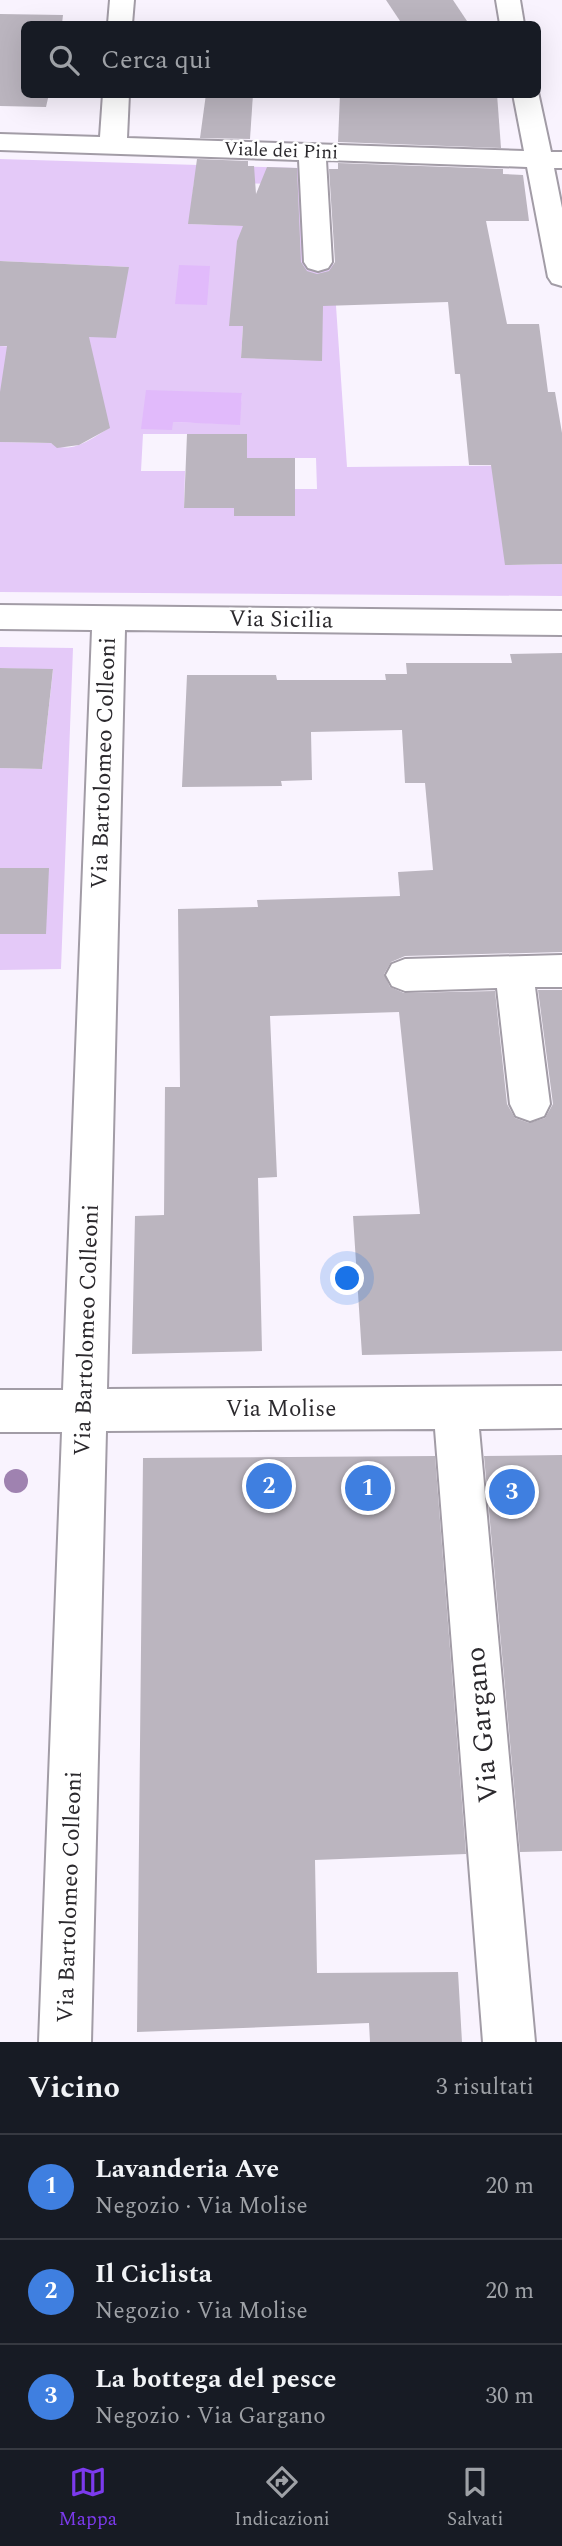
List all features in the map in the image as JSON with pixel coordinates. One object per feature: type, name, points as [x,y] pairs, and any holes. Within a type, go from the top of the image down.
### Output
[{"type":"street","points":[[120,21],[122,0]]},
{"type":"street","points":[[508,0],[512,21]]},
{"type":"street","points":[[113,146],[116,98]]},
{"type":"street","points":[[528,98],[551,160],[562,277]]},
{"type":"street","name":"Viale dei Pini","points":[[0,142],[551,160]]},
{"type":"street","points":[[312,152],[318,262]]},
{"type":"street","name":"Via Sicilia","points":[[0,617],[562,623]]},
{"type":"street","name":"Via Bartolomeo Colleoni","points":[[65,2042],[108,618]]},
{"type":"street","points":[[405,975],[562,971]]},
{"type":"street","points":[[514,972],[530,1104]]},
{"type":"street","name":"Via Molise","points":[[0,1411],[562,1407]]},
{"type":"street","name":"Via Gargano","points":[[455,1408],[509,2042]]},
{"type":"shaded area","points":[[0,159],[298,168],[304,261],[333,262],[347,467],[562,465],[505,565],[562,564],[562,596],[0,592],[0,442],[51,443],[66,448],[89,441],[109,428],[23,392],[0,392],[0,346],[41,348],[129,267],[0,261]],"holes":[[[194,182],[280,184],[277,227],[189,224]],[[322,320],[322,360],[241,358],[243,326],[229,326]],[[242,393],[239,424],[173,422]],[[143,434],[247,434],[247,458],[316,458],[317,489],[295,489],[295,516],[234,516],[234,508],[184,508],[185,471],[141,471]]]},
{"type":"shaded area","points":[[179,265],[210,266],[207,305],[175,304]]},
{"type":"shaded area","points":[[146,390],[242,393],[240,425],[173,422],[172,430],[141,429]]},
{"type":"shaded area","points":[[0,647],[73,648],[61,969],[0,970],[0,768],[42,769],[53,670],[0,668]]},
{"type":"building","points":[[386,0],[453,0],[467,21],[400,21]]},
{"type":"building","points":[[0,14],[63,15],[62,21],[21,21],[21,98],[48,98],[46,107],[0,106]]},
{"type":"building","points":[[205,98],[253,98],[250,139],[200,138]]},
{"type":"building","points":[[340,98],[497,98],[501,148],[338,142]]},
{"type":"building","points":[[197,159],[248,161],[248,166],[254,166],[256,194],[267,167],[297,168],[301,262],[307,271],[317,274],[329,271],[335,262],[329,169],[338,169],[338,163],[503,169],[503,174],[523,175],[529,221],[486,221],[507,324],[539,324],[548,392],[555,392],[562,433],[562,564],[505,565],[491,465],[469,465],[460,374],[455,374],[448,302],[323,306],[322,361],[241,358],[243,326],[229,326],[237,241],[243,226],[188,224]]},
{"type":"building","points":[[0,261],[129,267],[116,338],[89,337],[110,428],[79,445],[57,448],[51,443],[0,442],[0,392],[7,346],[0,346]]},
{"type":"building","points":[[187,434],[247,434],[247,458],[295,458],[295,516],[234,516],[234,508],[184,508]]},
{"type":"building","points":[[562,653],[562,952],[405,956],[391,962],[384,974],[390,987],[404,993],[495,991],[507,1104],[515,1118],[529,1123],[545,1118],[553,1104],[538,990],[562,990],[562,1351],[362,1355],[353,1216],[420,1214],[399,1012],[270,1016],[277,1177],[258,1178],[262,1351],[132,1354],[135,1216],[164,1215],[165,1087],[180,1087],[178,909],[258,907],[257,900],[400,896],[398,872],[433,870],[425,783],[405,783],[402,730],[311,732],[312,780],[281,781],[282,786],[182,787],[187,675],[276,675],[277,680],[386,680],[385,674],[407,674],[406,663],[512,663],[510,654]]},
{"type":"building","points":[[0,668],[53,669],[42,769],[0,768]]},
{"type":"building","points":[[0,868],[49,868],[46,934],[0,934]]},
{"type":"building","points":[[562,1455],[562,1851],[520,1852],[484,1456]]},
{"type":"building","points":[[435,1456],[466,1854],[315,1860],[317,1973],[458,1972],[462,2042],[370,2042],[369,2023],[137,2032],[143,1458]]},
{"type":"place","name":"Il Ciclista","points":[[269,1486]]},
{"type":"place","name":"Lavanderia Ave","points":[[368,1488]]},
{"type":"place","name":"La bottega del pesce","points":[[512,1492]]}]
